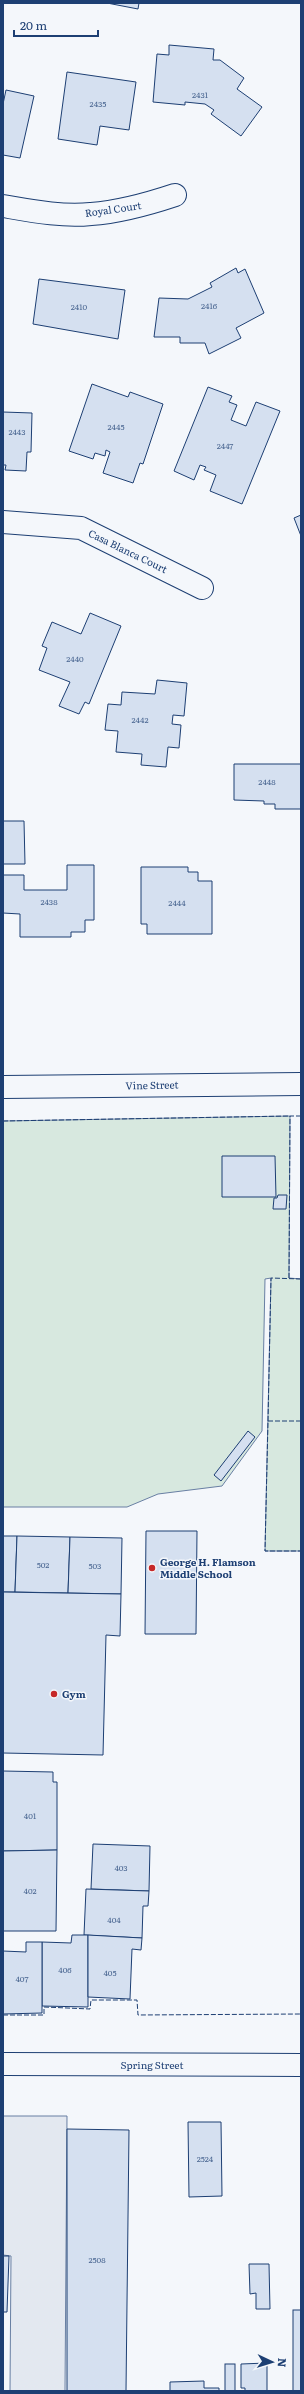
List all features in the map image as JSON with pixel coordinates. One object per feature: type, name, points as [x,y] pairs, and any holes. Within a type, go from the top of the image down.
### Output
[{"type":"street","name":"Royal Court","points":[[3,206],[48,213],[92,214],[145,205],[175,195]]},
{"type":"street","name":"Casa Blanca Court","points":[[3,522],[81,528],[202,588]]},
{"type":"street","name":"Vine Street","points":[[3,1087],[301,1084]]},
{"type":"street","name":"Spring Street","points":[[3,2064],[301,2065]]},
{"type":"shaded area","points":[[290,1116],[289,1278],[301,1279],[301,1551],[265,1551],[271,1278],[265,1279],[262,1431],[222,1486],[158,1494],[127,1507],[3,1507],[3,1121]]},
{"type":"shaded area","points":[[3,2116],[67,2116],[65,2391],[10,2391],[11,2256],[3,2255]]},
{"type":"building","points":[[107,3],[139,3],[138,9]]},
{"type":"building","points":[[169,45],[214,49],[213,60],[220,60],[244,78],[237,89],[262,107],[241,136],[211,114],[214,110],[205,104],[185,102],[185,105],[153,102],[157,54],[169,55]]},
{"type":"building","points":[[67,72],[136,82],[129,130],[100,126],[97,145],[58,139]]},
{"type":"building","points":[[6,90],[34,96],[20,158],[3,155],[3,104]]},
{"type":"building","points":[[236,268],[238,273],[245,269],[264,313],[236,328],[241,338],[209,354],[205,343],[180,343],[180,337],[154,337],[159,298],[188,299],[212,287],[210,283]]},
{"type":"building","points":[[39,279],[125,290],[118,339],[33,324]]},
{"type":"building","points":[[92,384],[128,397],[130,392],[163,404],[143,464],[140,463],[133,483],[103,473],[110,452],[106,450],[105,456],[95,453],[93,459],[69,451]]},
{"type":"building","points":[[208,387],[232,396],[229,402],[237,405],[231,420],[246,426],[256,402],[280,411],[242,504],[210,491],[216,475],[204,470],[206,467],[200,465],[194,480],[174,471]]},
{"type":"building","points":[[3,412],[32,413],[31,452],[27,452],[26,471],[5,470],[6,465],[3,465]]},
{"type":"building","points":[[301,515],[301,536],[294,518]]},
{"type":"building","points":[[90,613],[121,626],[89,704],[85,702],[79,714],[59,706],[70,682],[39,670],[47,648],[42,646],[52,622],[81,634]]},
{"type":"building","points":[[157,680],[187,683],[184,716],[173,715],[172,724],[181,725],[179,748],[168,747],[166,767],[141,765],[142,754],[116,752],[118,731],[105,730],[108,704],[121,705],[122,692],[155,694]]},
{"type":"building","points":[[234,764],[301,764],[301,809],[275,809],[275,804],[264,804],[264,801],[234,800]]},
{"type":"building","points":[[3,821],[24,821],[25,864],[3,864]]},
{"type":"building","points":[[67,865],[94,865],[94,920],[85,920],[85,932],[71,932],[71,937],[20,937],[20,914],[3,913],[3,875],[24,875],[24,890],[67,890]]},
{"type":"building","points":[[141,867],[188,867],[188,872],[198,872],[198,881],[212,881],[212,934],[147,934],[147,924],[141,924]]},
{"type":"building","points":[[222,1156],[275,1156],[276,1197],[222,1197]]},
{"type":"building","points":[[278,1195],[287,1195],[286,1209],[273,1209],[274,1198],[277,1198]]},
{"type":"building","points":[[248,1431],[255,1437],[221,1481],[214,1475]]},
{"type":"building","points":[[146,1531],[197,1531],[196,1634],[145,1634]]},
{"type":"building","points":[[3,1536],[17,1536],[15,1592],[3,1592]]},
{"type":"building","points":[[17,1536],[70,1537],[68,1593],[15,1592]]},
{"type":"building","points":[[70,1537],[122,1538],[121,1594],[68,1593]]},
{"type":"building","name":"Gym","points":[[3,1592],[121,1594],[120,1636],[106,1635],[103,1755],[3,1753]]},
{"type":"building","points":[[3,1771],[53,1772],[53,1782],[57,1782],[57,1850],[3,1851]]},
{"type":"building","points":[[93,1844],[150,1846],[149,1891],[91,1889]]},
{"type":"building","points":[[57,1850],[56,1931],[3,1931],[3,1851]]},
{"type":"building","points":[[86,1889],[149,1891],[148,1906],[143,1906],[142,1938],[84,1935]]},
{"type":"building","points":[[72,1935],[88,1935],[88,2007],[42,2006],[42,1942],[71,1943]]},
{"type":"building","points":[[88,1935],[142,1938],[141,1950],[132,1949],[130,1999],[88,1997]]},
{"type":"building","points":[[26,1942],[42,1942],[42,2013],[3,2014],[3,1951],[26,1952]]},
{"type":"building","points":[[188,2122],[221,2122],[222,2196],[189,2197]]},
{"type":"building","points":[[67,2129],[129,2130],[126,2391],[67,2391]]},
{"type":"building","points":[[3,2256],[9,2256],[7,2312],[3,2312]]},
{"type":"building","points":[[249,2264],[269,2264],[270,2309],[256,2309],[256,2293],[250,2294]]},
{"type":"building","points":[[293,2310],[301,2310],[301,2391],[293,2391]]},
{"type":"building","points":[[267,2363],[267,2391],[245,2391],[245,2388],[241,2388],[241,2364]]},
{"type":"building","points":[[225,2364],[235,2364],[235,2391],[225,2391]]},
{"type":"building","points":[[204,2381],[204,2388],[219,2388],[219,2391],[170,2391],[170,2382]]},
{"type":"fence","points":[[3,1121],[290,1116]]},
{"type":"fence","points":[[289,1278],[290,1116],[301,1116]]},
{"type":"fence","points":[[268,1421],[271,1278],[301,1279]]},
{"type":"fence","points":[[301,1421],[268,1421],[265,1551],[301,1551]]},
{"type":"fence","points":[[3,2015],[44,2015],[44,2007],[90,2009],[91,2000],[137,2000],[138,2015],[301,2014]]},
{"type":"place","name":"George H. Flamson Middle School","points":[[152,1568]]},
{"type":"place","name":"Gym","points":[[54,1694]]}]
